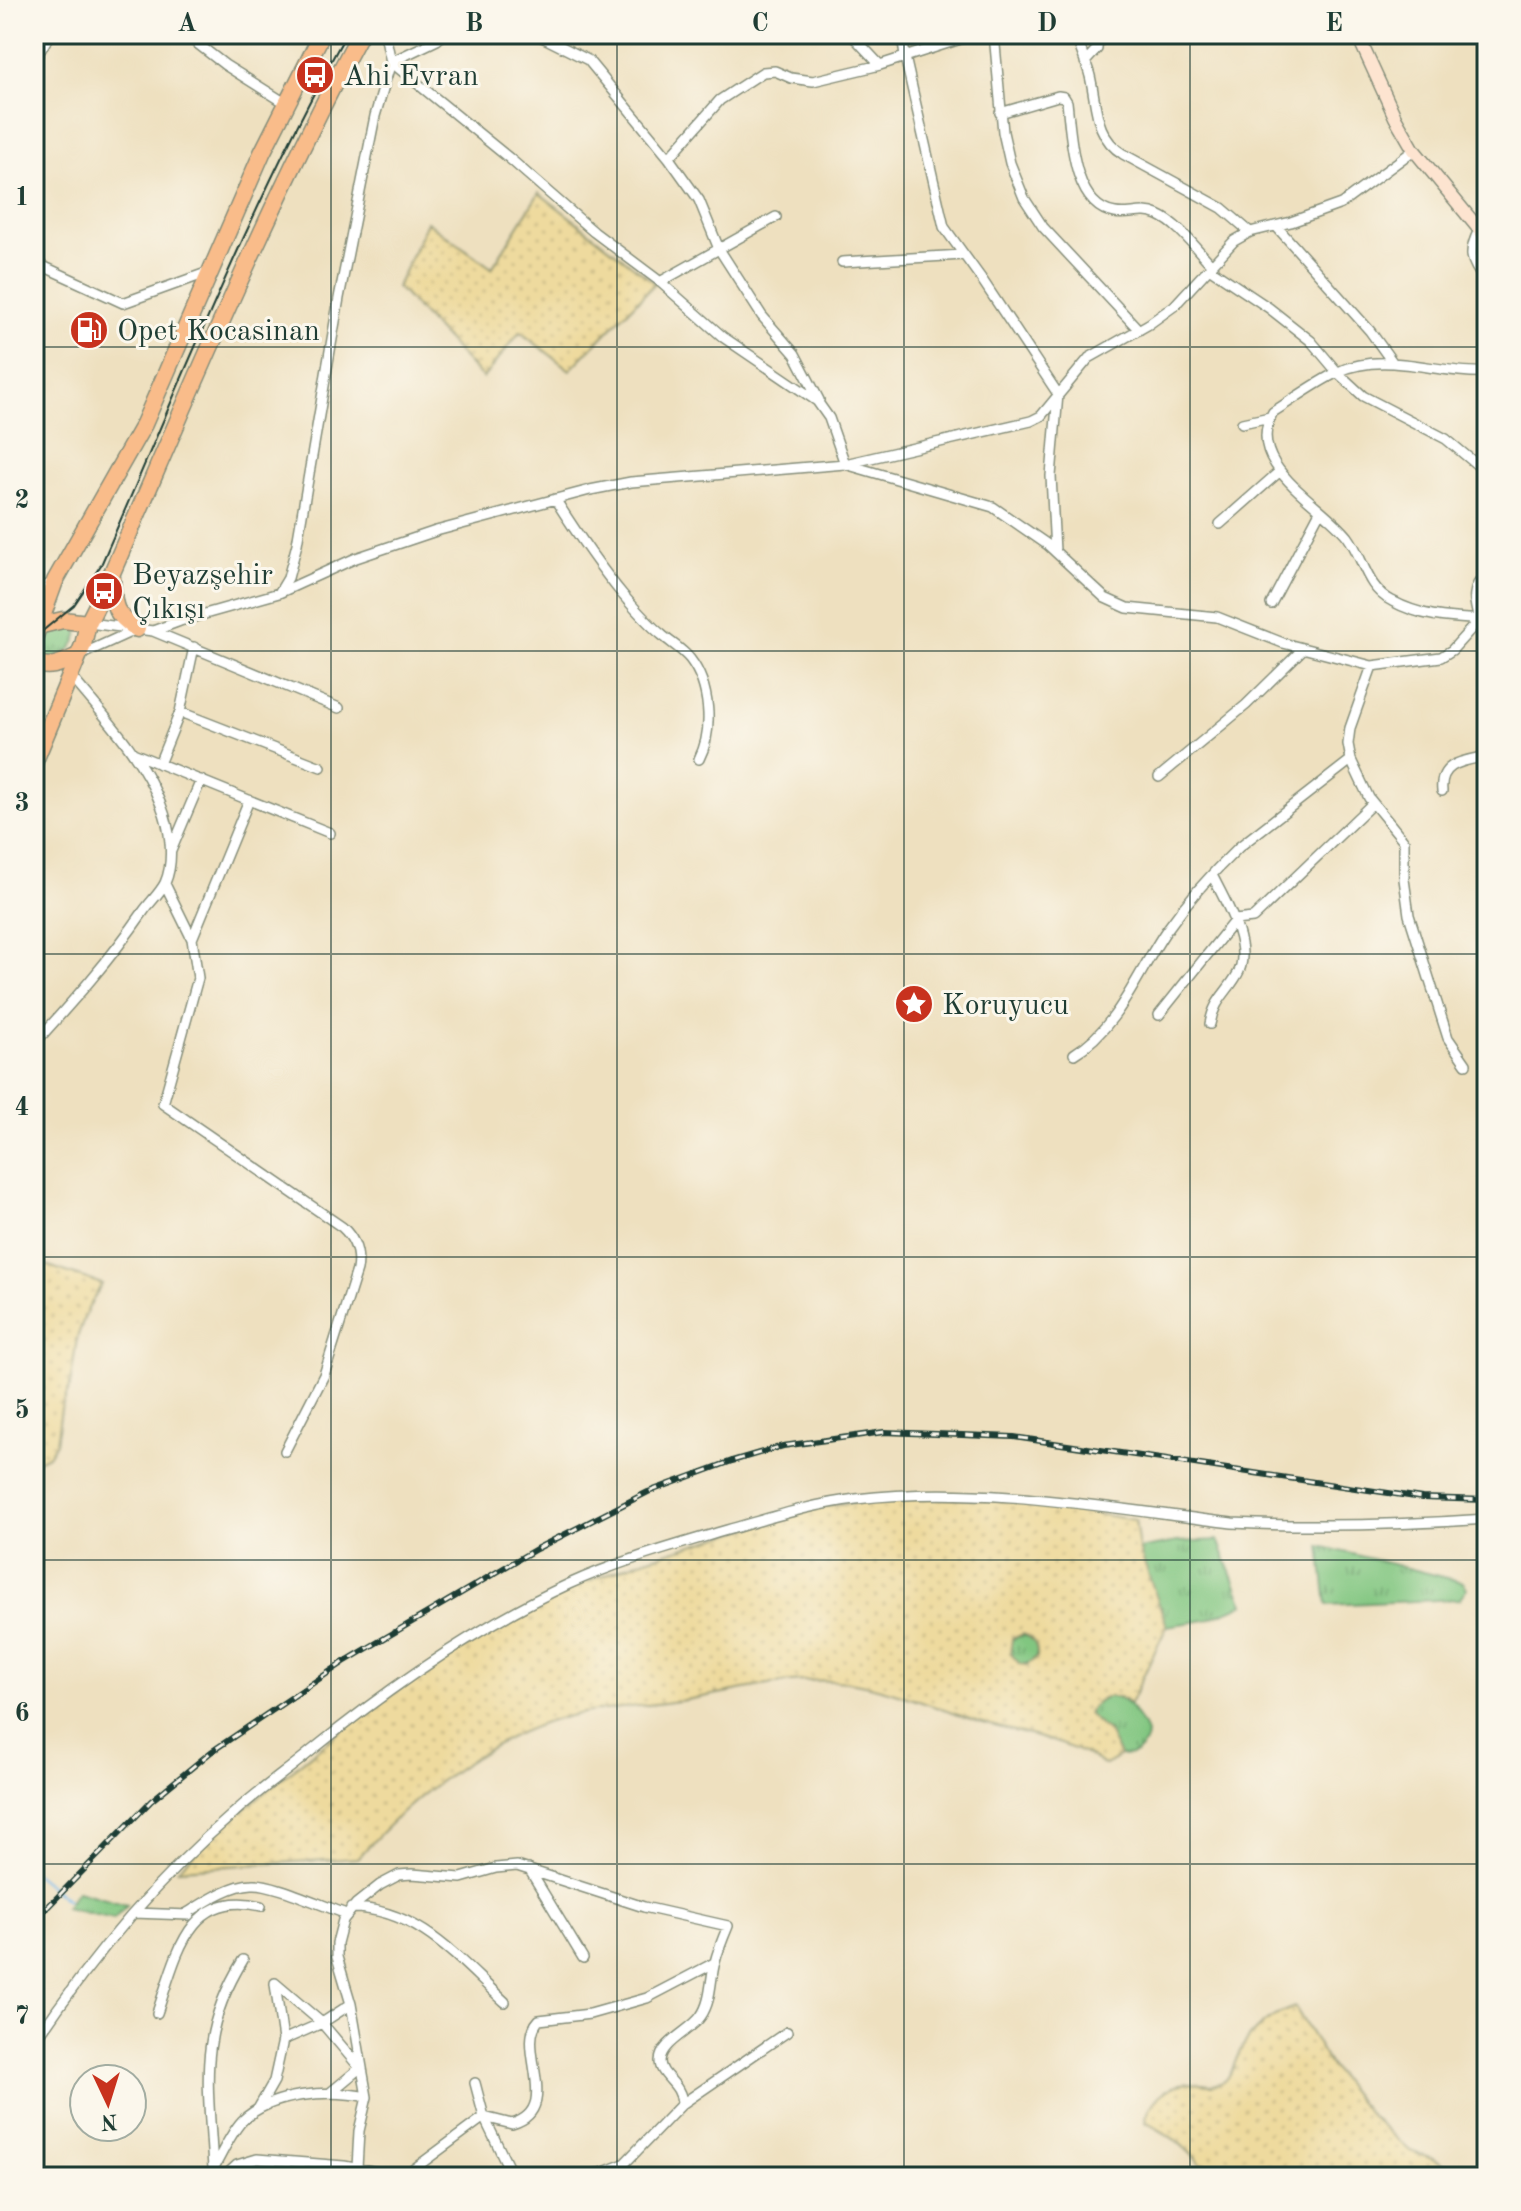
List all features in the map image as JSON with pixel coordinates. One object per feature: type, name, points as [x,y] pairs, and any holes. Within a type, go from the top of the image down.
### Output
[{"type":"highway","points":[[88,623],[59,620],[38,622],[55,581],[144,424],[209,272],[322,34]]},
{"type":"highway","points":[[34,763],[78,656],[88,623],[112,575],[254,245],[360,34]]},
{"type":"highway","points":[[112,575],[115,608],[119,617],[145,630]]},
{"type":"highway","points":[[34,662],[52,666],[78,656]]},
{"type":"street","points":[[34,61],[50,34]]},
{"type":"street","points":[[185,34],[225,65],[287,104]]},
{"type":"street","points":[[279,593],[288,578],[297,544],[339,298],[375,116],[391,62],[385,34]]},
{"type":"street","points":[[391,62],[444,34]]},
{"type":"street","points":[[536,34],[588,60],[669,158],[699,200],[719,249],[762,316],[795,354],[810,380],[829,418],[845,464]]},
{"type":"street","points":[[851,34],[880,65]]},
{"type":"street","points":[[902,34],[941,219],[947,234],[1058,394],[1051,476],[1055,551]]},
{"type":"street","points":[[669,158],[720,100],[757,75],[775,71],[791,78],[813,81],[880,65],[976,34]]},
{"type":"street","points":[[994,34],[1000,113],[1015,178],[1035,217],[1139,330]]},
{"type":"street","points":[[1076,34],[1101,129],[1111,146],[1222,208],[1250,232]]},
{"type":"street","points":[[1085,62],[1097,49],[1098,34]]},
{"type":"street","points":[[1357,34],[1395,117],[1414,150],[1483,235],[1471,247],[1471,255],[1487,284]]},
{"type":"street","points":[[391,62],[723,337],[822,407]]},
{"type":"street","points":[[1000,113],[1058,96],[1064,97],[1074,164],[1091,196],[1110,212],[1147,211],[1164,218],[1211,266],[1311,341],[1363,396],[1446,439],[1487,473]]},
{"type":"street","points":[[78,656],[145,630],[279,593],[385,547],[460,523],[555,499],[631,482],[845,464],[1031,421],[1041,416],[1089,358],[1174,306],[1234,241],[1250,232],[1341,204],[1414,150]]},
{"type":"street","points":[[660,282],[776,217]]},
{"type":"street","points":[[1276,226],[1370,331],[1393,363]]},
{"type":"street","points":[[842,262],[963,255]]},
{"type":"street","points":[[34,284],[38,264],[123,303],[209,272]]},
{"type":"street","points":[[1483,620],[1431,617],[1384,597],[1369,578],[1349,538],[1279,472],[1267,443],[1267,429],[1273,412],[1338,373],[1362,366],[1393,363],[1487,372]]},
{"type":"street","points":[[1242,423],[1270,417]]},
{"type":"street","points":[[845,464],[993,507],[1055,551],[1105,598],[1120,606],[1217,617],[1303,649],[1372,666],[1441,657],[1483,620]]},
{"type":"street","points":[[1220,524],[1279,472]]},
{"type":"street","points":[[555,499],[622,594],[646,621],[687,656],[697,670],[708,719],[704,748],[699,759]]},
{"type":"street","points":[[1271,604],[1320,511]]},
{"type":"street","points":[[1483,620],[1473,595],[1479,581],[1487,574]]},
{"type":"street","points":[[34,593],[55,581]]},
{"type":"street","points":[[88,623],[145,630],[194,647],[339,708]]},
{"type":"street","points":[[159,764],[180,712],[194,647]]},
{"type":"street","points":[[1159,777],[1246,705],[1303,649]]},
{"type":"street","points":[[1372,666],[1350,728],[1348,744],[1351,760],[1373,803],[1404,841],[1404,879],[1409,915],[1448,1038],[1466,1064]]},
{"type":"street","points":[[34,1044],[92,980],[165,884],[169,856],[168,828],[161,804],[133,752],[70,675]]},
{"type":"street","points":[[180,712],[321,767]]},
{"type":"street","points":[[133,752],[330,833]]},
{"type":"street","points":[[1442,791],[1444,774],[1451,764],[1487,756]]},
{"type":"street","points":[[1074,1054],[1103,1031],[1171,924],[1212,875],[1239,847],[1351,760]]},
{"type":"street","points":[[169,856],[201,780]]},
{"type":"street","points":[[192,939],[249,800]]},
{"type":"street","points":[[1159,1015],[1235,920],[1253,918],[1373,803]]},
{"type":"street","points":[[1210,1024],[1216,1003],[1236,978],[1242,964],[1235,920],[1212,875]]},
{"type":"street","points":[[165,884],[192,939],[198,978],[163,1104],[342,1227],[351,1236],[357,1253],[357,1270],[324,1375],[285,1451]]},
{"type":"street","points":[[34,2043],[71,1989],[134,1913],[184,1859],[247,1801],[363,1709],[423,1668],[525,1606],[619,1564],[740,1526],[831,1502],[870,1497],[1016,1497],[1267,1525],[1381,1525],[1487,1519]]},
{"type":"street","points":[[357,2168],[359,2131],[367,2097],[351,2004],[337,1957],[341,1928],[349,1911],[380,1885],[399,1875],[461,1878],[504,1866],[529,1868],[644,1907],[728,1926],[714,1963],[704,2011],[666,2048],[660,2059],[662,2069],[679,2088],[682,2104]]},
{"type":"street","points":[[529,1868],[583,1958]]},
{"type":"street","points":[[184,1915],[227,1892],[254,1883],[349,1911],[385,1912],[417,1925],[505,2002]]},
{"type":"street","points":[[157,2013],[182,1941],[200,1916],[233,1903],[261,1906]]},
{"type":"street","points":[[134,1913],[200,1916]]},
{"type":"street","points":[[211,2173],[208,2050],[223,1997],[243,1960]]},
{"type":"street","points":[[484,2117],[512,2124],[526,2117],[534,2106],[537,2094],[532,2033],[539,2020],[590,2014],[647,1998],[714,1963]]},
{"type":"street","points":[[211,2173],[238,2126],[257,2110],[274,2081],[283,2040],[275,1983],[322,2023],[360,2068]]},
{"type":"street","points":[[283,2040],[322,2023],[351,2004]]},
{"type":"street","points":[[573,2177],[601,2173],[624,2164],[682,2104],[787,2032]]},
{"type":"street","points":[[331,2092],[360,2068]]},
{"type":"street","points":[[475,2083],[484,2117],[513,2177]]},
{"type":"street","points":[[257,2110],[300,2096],[331,2092],[367,2097]]},
{"type":"street","points":[[224,2177],[237,2165],[257,2159],[357,2168],[404,2177],[484,2117]]},
{"type":"green space","points":[[48,624],[79,629],[71,649],[53,658],[38,656],[38,639]]},
{"type":"green space","points":[[1218,1540],[1244,1604],[1206,1620],[1167,1626],[1139,1549],[1177,1542]]},
{"type":"green space","points":[[1320,1546],[1463,1582],[1467,1588],[1459,1599],[1327,1605]]},
{"type":"green space","points":[[1023,1636],[1033,1640],[1037,1650],[1033,1660],[1023,1664],[1013,1660],[1009,1650],[1013,1640]]},
{"type":"green space","points":[[1107,1697],[1127,1703],[1147,1734],[1142,1748],[1131,1755],[1120,1756],[1108,1732],[1088,1714],[1093,1705]]},
{"type":"green space","points":[[77,1891],[127,1905],[114,1919],[65,1908]]},
{"type":"sand","points":[[539,193],[655,283],[570,370],[520,332],[483,378],[397,287],[427,222],[492,268]]},
{"type":"sand","points":[[34,1261],[102,1284],[87,1310],[77,1338],[70,1386],[61,1409],[56,1443],[48,1456],[34,1463]]},
{"type":"sand","points":[[932,1497],[1023,1502],[1135,1520],[1139,1549],[1167,1626],[1130,1704],[1106,1697],[1096,1703],[1088,1714],[1108,1732],[1120,1756],[1105,1765],[1060,1744],[864,1685],[828,1681],[790,1682],[583,1713],[520,1733],[489,1749],[431,1788],[358,1858],[178,1869],[228,1822],[344,1728],[424,1672],[565,1590],[646,1559],[836,1504]],"holes":[[[1023,1634],[1034,1642],[1037,1653],[1037,1657],[1027,1665],[1020,1664],[1010,1653],[1012,1639]]]},
{"type":"sand","points":[[1295,2007],[1331,2067],[1369,2114],[1410,2151],[1435,2160],[1464,2177],[1210,2177],[1182,2145],[1145,2122],[1151,2107],[1166,2090],[1181,2084],[1212,2085],[1226,2080],[1250,2036],[1278,2014]]},
{"type":"waterway","points":[[34,1873],[67,1900]]},
{"type":"tram line","points":[[34,638],[74,605],[101,565],[247,230],[346,34]]},
{"type":"railway","points":[[34,1921],[151,1801],[211,1752],[344,1662],[536,1549],[648,1492],[783,1446],[884,1432],[1014,1437],[1422,1498],[1487,1500]]},
{"type":"place","name":"Ahi Evran","points":[[315,75]]},
{"type":"place","name":"Opet Kocasinan","points":[[89,330]]},
{"type":"place","name":"Beyazşehir Çıkışı","points":[[104,591]]},
{"type":"place","name":"Koruyucu","points":[[914,1004]]}]
